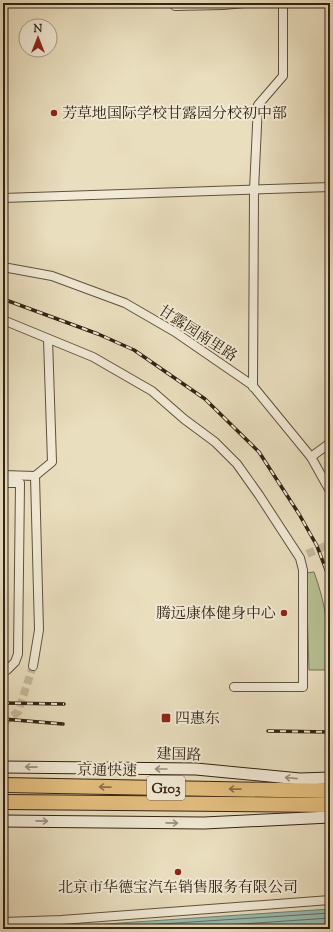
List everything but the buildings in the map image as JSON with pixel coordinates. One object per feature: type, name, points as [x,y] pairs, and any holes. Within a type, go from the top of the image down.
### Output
[{"type":"highway","name":"京通快速","points":[[3,785],[330,791]]},
{"type":"highway","name":"G103","points":[[3,802],[330,805]]},
{"type":"main road","name":"建国路","points":[[3,767],[196,769],[300,779],[330,778]]},
{"type":"main road","points":[[3,821],[204,823],[330,817]]},
{"type":"street","points":[[175,6],[245,3]]},
{"type":"street","points":[[253,387],[254,190],[258,105],[283,76],[283,3]]},
{"type":"street","points":[[3,198],[330,187]]},
{"type":"street","name":"甘露园南里路","points":[[3,267],[52,276],[125,303],[175,332],[253,387],[311,457],[330,490]]},
{"type":"street","points":[[3,320],[93,357],[152,391],[184,419],[215,442],[237,464],[303,556],[303,686],[234,687]]},
{"type":"street","points":[[3,475],[35,476],[52,462],[48,339]]},
{"type":"street","points":[[311,457],[330,443]]},
{"type":"street","points":[[33,666],[39,630],[35,476]]},
{"type":"street","points":[[3,483],[20,483],[18,654],[15,662],[7,670],[3,670]]},
{"type":"street","points":[[3,922],[92,918],[330,900]]},
{"type":"green space","points":[[314,572],[322,596],[326,620],[330,670],[309,670],[306,573]]},
{"type":"water","points":[[330,909],[330,929],[3,929],[3,927],[105,924]]},
{"type":"tunnel","points":[[307,554],[330,544]]},
{"type":"tunnel","points":[[3,723],[18,712],[33,666]]},
{"type":"railway","points":[[3,299],[98,334],[134,350],[205,399],[259,452],[299,514],[317,546],[330,580]]},
{"type":"railway","points":[[3,703],[64,704]]},
{"type":"railway","points":[[3,719],[63,724]]},
{"type":"railway","points":[[268,731],[330,732]]},
{"type":"place","name":"芳草地国际学校甘露园分校初中部","points":[[54,113]]},
{"type":"place","name":"腾远康体健身中心","points":[[284,613]]},
{"type":"place","name":"四惠东","points":[[166,718]]},
{"type":"place","name":"北京市华德宝汽车销售服务有限公司","points":[[178,872]]}]
